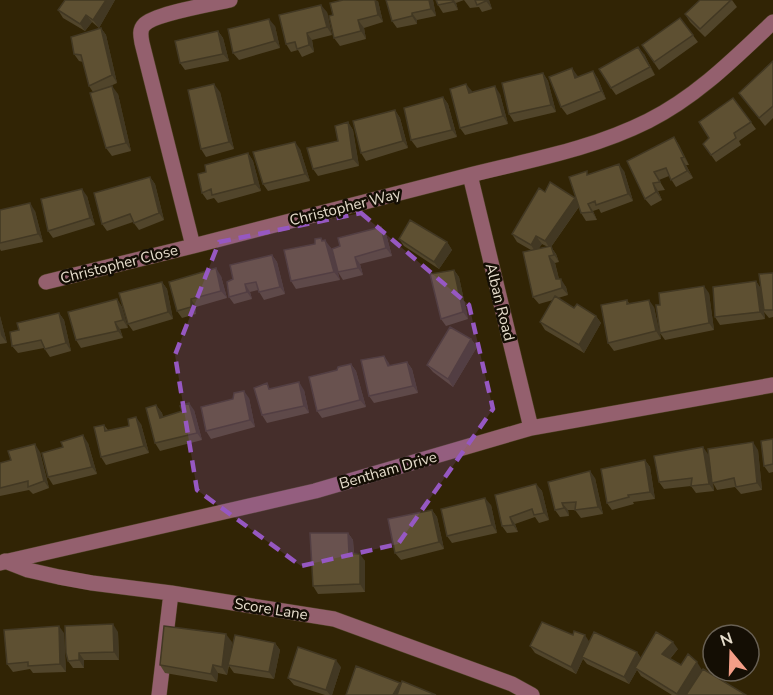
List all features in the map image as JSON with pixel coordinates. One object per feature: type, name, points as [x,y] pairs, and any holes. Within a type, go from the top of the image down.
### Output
[{"type":"street","points":[[193,246],[142,43],[142,28],[144,24],[161,16],[230,0]]},
{"type":"street","name":"Christopher Way","points":[[193,246],[569,152],[616,135],[650,120],[688,97],[723,70],[773,22]]},
{"type":"street","name":"Alban Road","points":[[470,175],[531,428]]},
{"type":"street","name":"Christopher Close","points":[[46,282],[193,246]]},
{"type":"street","name":"Bentham Drive","points":[[2,562],[315,491],[531,428],[773,385]]},
{"type":"street","name":"Score Lane","points":[[2,562],[58,577],[334,619],[512,684],[532,695]]},
{"type":"street","points":[[159,695],[171,593]]},
{"type":"highlighted area","points":[[361,213],[469,305],[493,409],[398,544],[301,566],[197,490],[175,355],[219,242]]},
{"type":"building","points":[[65,0],[106,0],[93,20],[86,15],[80,24],[58,10]]},
{"type":"building","points":[[343,0],[375,0],[378,15],[358,20],[361,31],[334,38],[329,16],[333,15],[330,3]]},
{"type":"building","points":[[386,0],[429,0],[431,9],[392,21]]},
{"type":"building","points":[[436,0],[452,0],[453,2],[438,5]]},
{"type":"building","points":[[475,0],[486,0],[486,1],[477,5]]},
{"type":"building","points":[[700,0],[731,0],[700,29],[685,14]]},
{"type":"building","points":[[321,5],[327,27],[307,33],[309,45],[297,49],[295,42],[286,44],[279,15]]},
{"type":"building","points":[[680,18],[693,35],[654,62],[642,45]]},
{"type":"building","points":[[269,19],[275,41],[233,53],[228,29]]},
{"type":"building","points":[[101,28],[112,75],[89,86],[81,55],[74,54],[71,37]]},
{"type":"building","points":[[218,31],[223,54],[180,63],[175,41]]},
{"type":"building","points":[[638,47],[650,67],[611,88],[599,69]]},
{"type":"building","points":[[773,61],[773,106],[759,118],[739,93]]},
{"type":"building","points":[[572,68],[575,78],[593,71],[601,91],[561,107],[549,77]]},
{"type":"building","points":[[543,73],[551,105],[509,114],[502,83]]},
{"type":"building","points":[[214,84],[229,142],[201,149],[188,90]]},
{"type":"building","points":[[466,84],[469,93],[495,86],[503,116],[460,128],[450,89]]},
{"type":"building","points":[[112,86],[126,143],[106,148],[90,93]]},
{"type":"building","points":[[443,97],[452,130],[411,140],[404,108]]},
{"type":"building","points":[[733,98],[751,122],[734,133],[736,138],[711,155],[703,144],[709,138],[699,122]]},
{"type":"building","points":[[395,110],[403,141],[361,153],[353,121]]},
{"type":"building","points":[[348,122],[353,159],[313,169],[307,148],[338,141],[335,126]]},
{"type":"building","points":[[674,137],[684,157],[681,158],[687,171],[671,180],[666,168],[654,172],[660,182],[653,183],[656,192],[645,199],[627,161]]},
{"type":"building","points":[[295,142],[305,174],[263,184],[253,152]]},
{"type":"building","points":[[248,153],[255,184],[212,195],[211,189],[202,193],[198,174],[206,172],[205,165]]},
{"type":"building","points":[[619,164],[628,194],[596,205],[595,201],[588,204],[592,212],[581,213],[569,177],[587,171],[587,175]]},
{"type":"building","points":[[150,177],[159,213],[134,223],[130,214],[102,224],[94,193]]},
{"type":"building","points":[[550,182],[575,198],[545,241],[536,236],[531,245],[512,234],[539,188],[545,192]]},
{"type":"building","points":[[82,189],[90,218],[48,231],[41,199]]},
{"type":"building","points":[[30,203],[38,234],[0,243],[0,210]]},
{"type":"building","points":[[410,220],[447,242],[434,262],[399,239]]},
{"type":"building","points":[[381,227],[386,248],[355,257],[358,268],[338,272],[332,249],[340,246],[338,238]]},
{"type":"building","points":[[321,238],[322,241],[325,240],[334,272],[291,281],[284,250],[315,244],[315,239]]},
{"type":"building","points":[[551,246],[554,255],[549,256],[556,279],[561,279],[562,288],[533,297],[523,252]]},
{"type":"building","points":[[272,255],[280,287],[259,292],[256,282],[245,284],[247,292],[229,297],[227,282],[233,279],[230,265]]},
{"type":"building","points":[[216,268],[221,291],[191,299],[191,307],[177,311],[169,282]]},
{"type":"building","points":[[454,270],[463,312],[441,319],[430,274]]},
{"type":"building","points":[[773,273],[773,310],[764,310],[759,274]]},
{"type":"building","points":[[756,281],[760,312],[715,317],[713,287]]},
{"type":"building","points":[[162,282],[168,312],[128,324],[119,293]]},
{"type":"building","points":[[704,286],[709,323],[660,333],[656,305],[660,305],[659,293]]},
{"type":"building","points":[[555,296],[574,308],[577,304],[596,316],[579,345],[540,322]]},
{"type":"building","points":[[117,299],[123,320],[115,322],[118,331],[76,340],[68,312]]},
{"type":"building","points":[[627,300],[627,304],[649,300],[656,331],[608,343],[601,305]]},
{"type":"building","points":[[59,313],[66,343],[45,349],[41,340],[12,346],[10,332],[19,330],[17,323]]},
{"type":"building","points":[[450,327],[471,339],[448,379],[427,365]]},
{"type":"building","points":[[384,356],[388,366],[407,362],[413,386],[369,396],[361,360]]},
{"type":"building","points":[[351,364],[360,400],[317,411],[309,377]]},
{"type":"building","points":[[299,382],[304,406],[262,415],[254,388],[267,383],[269,389]]},
{"type":"building","points":[[244,391],[250,420],[206,431],[201,407],[233,399],[234,393]]},
{"type":"building","points":[[189,403],[197,433],[155,443],[146,408],[156,405],[160,418],[182,411],[180,406]]},
{"type":"building","points":[[136,417],[144,446],[101,457],[94,427],[104,425],[105,431],[129,426],[128,419]]},
{"type":"building","points":[[83,435],[92,467],[48,477],[42,453],[63,447],[61,442]]},
{"type":"building","points":[[773,439],[773,464],[764,466],[761,441]]},
{"type":"building","points":[[753,442],[757,483],[736,487],[734,478],[712,483],[708,449]]},
{"type":"building","points":[[35,444],[44,481],[28,487],[28,481],[0,488],[0,463],[11,460],[8,451]]},
{"type":"building","points":[[703,447],[709,484],[691,486],[692,478],[659,482],[654,456]]},
{"type":"building","points":[[645,460],[650,492],[628,495],[629,497],[607,503],[601,469]]},
{"type":"building","points":[[590,471],[598,507],[575,510],[576,502],[562,503],[564,508],[555,510],[548,482]]},
{"type":"building","points":[[536,484],[544,513],[534,515],[532,509],[510,517],[513,525],[502,526],[495,495]]},
{"type":"building","points":[[485,498],[492,525],[447,536],[441,509]]},
{"type":"building","points":[[432,510],[439,542],[395,553],[388,519]]},
{"type":"building","points":[[310,533],[348,533],[349,553],[360,554],[360,584],[313,586]]},
{"type":"building","points":[[542,622],[573,635],[574,631],[585,635],[571,667],[530,646]]},
{"type":"building","points":[[113,624],[114,652],[79,653],[79,660],[68,661],[65,626]]},
{"type":"building","points":[[59,626],[60,664],[28,666],[28,662],[7,664],[4,630]]},
{"type":"building","points":[[164,626],[226,634],[222,667],[213,665],[211,674],[160,665]]},
{"type":"building","points":[[594,632],[637,652],[624,677],[582,657]]},
{"type":"building","points":[[656,632],[673,642],[662,654],[681,665],[688,654],[697,662],[677,694],[635,668]]},
{"type":"building","points":[[235,635],[275,643],[269,672],[228,665]]},
{"type":"building","points":[[298,647],[336,660],[326,690],[288,678]]},
{"type":"building","points":[[356,666],[400,683],[393,695],[346,695]]},
{"type":"building","points":[[701,672],[701,683],[726,683],[746,695],[686,695]]},
{"type":"building","points":[[402,681],[436,695],[397,695]]}]
